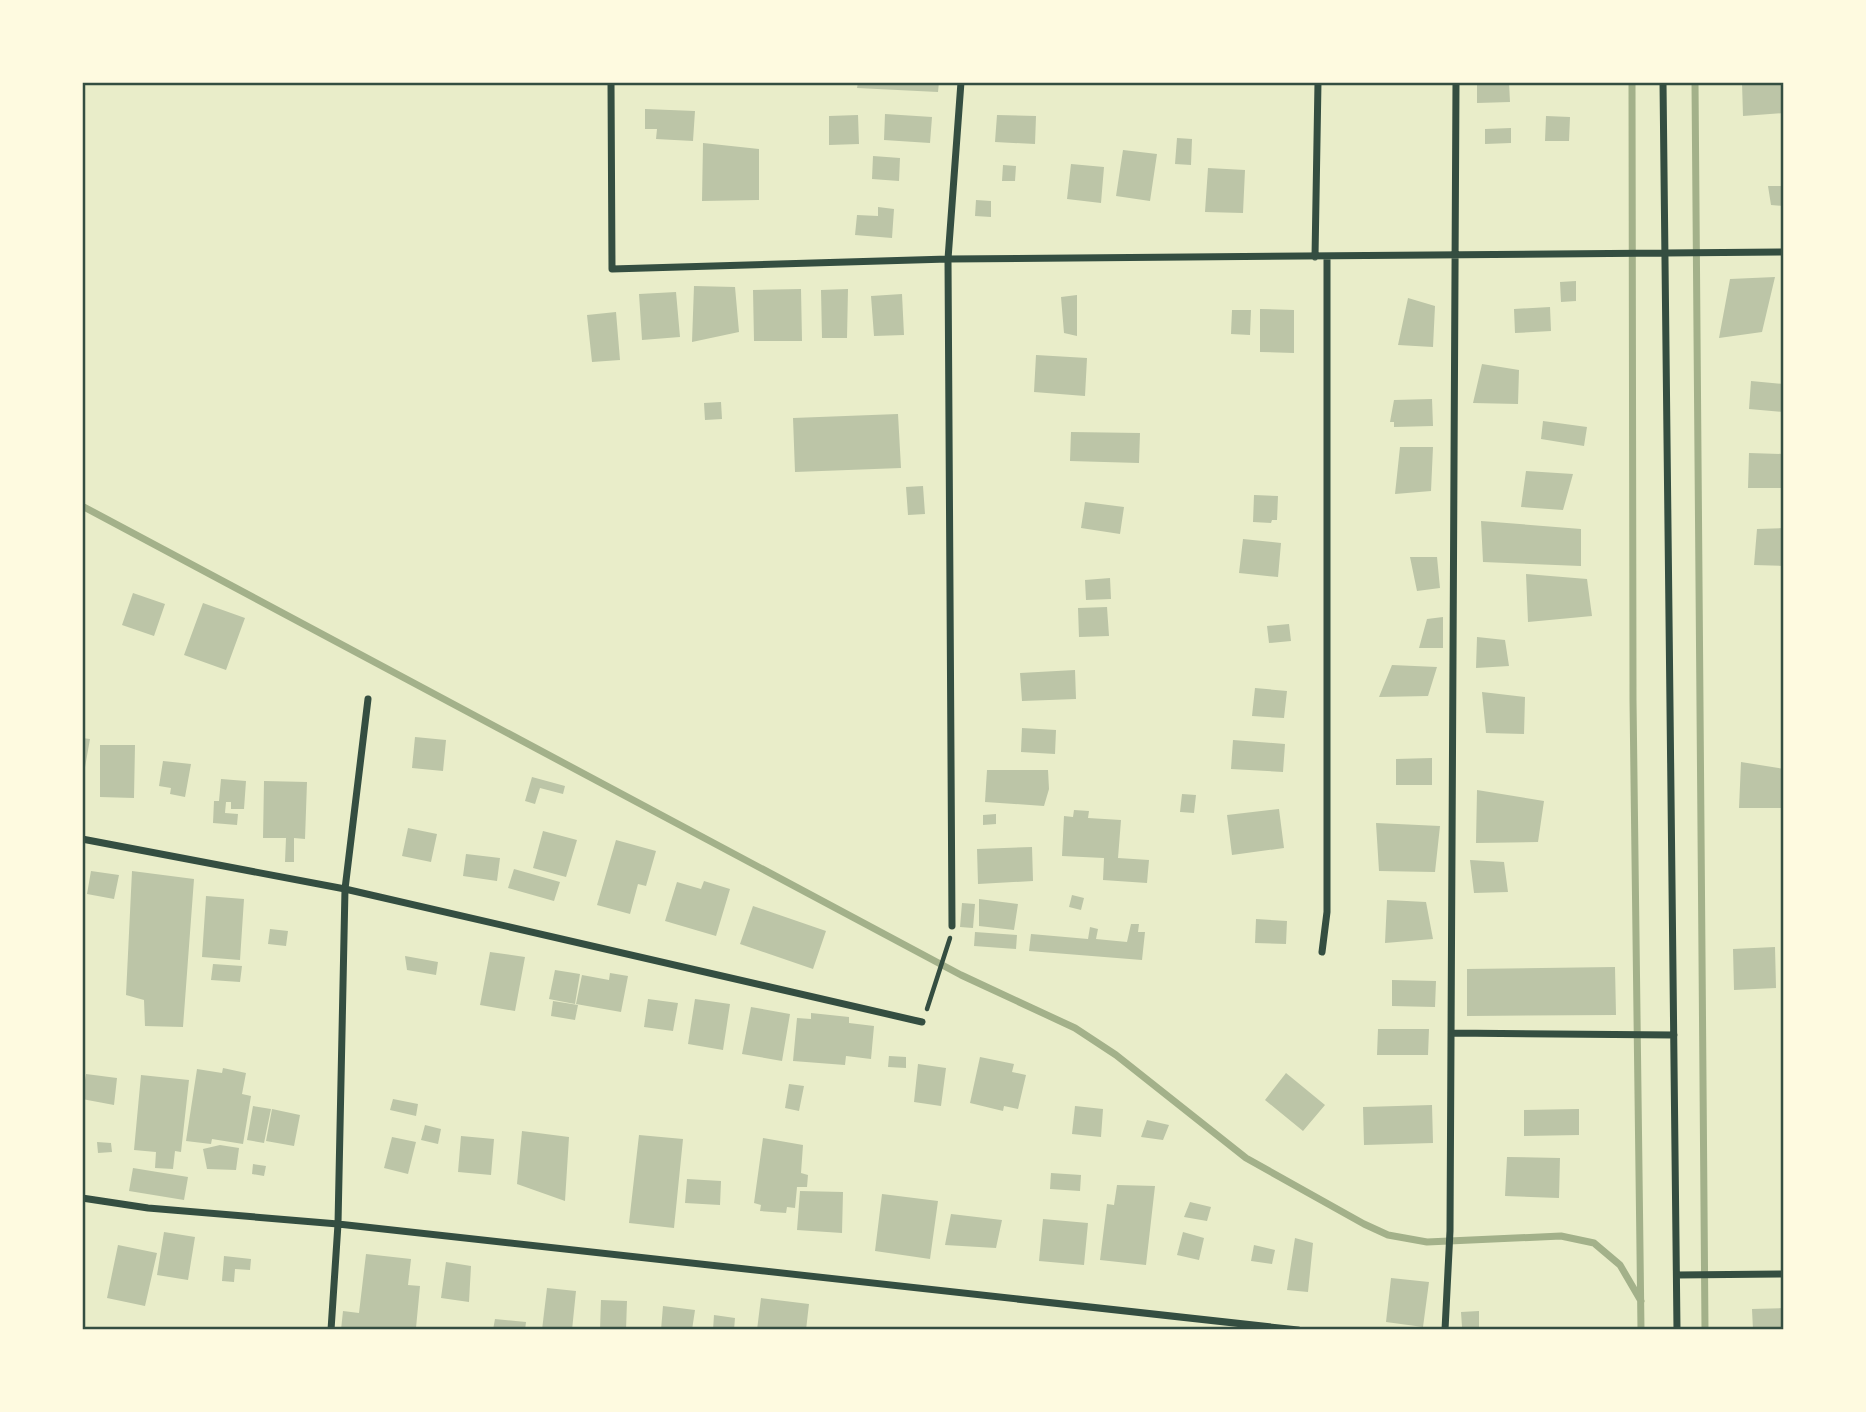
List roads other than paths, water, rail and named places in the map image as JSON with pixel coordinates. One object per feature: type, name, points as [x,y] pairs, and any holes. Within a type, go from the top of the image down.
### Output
[{"type":"street","points":[[611,82],[612,269],[948,260],[1784,252]]},
{"type":"street","points":[[953,926],[948,260],[961,82]]},
{"type":"street","points":[[1315,257],[1318,82]]},
{"type":"street","points":[[1446,1330],[1451,1033],[1456,82]]},
{"type":"street","points":[[1663,82],[1677,1330]]},
{"type":"street","points":[[1322,952],[1328,912],[1327,257]]},
{"type":"street","points":[[331,1330],[338,1224],[345,889],[369,699]]},
{"type":"street","points":[[82,839],[345,889],[922,1022]]},
{"type":"street","points":[[1451,1033],[1674,1035]]},
{"type":"street","points":[[82,1198],[148,1208],[338,1224],[1298,1330]]},
{"type":"street","points":[[1676,1275],[1784,1273]]},
{"type":"waterway","points":[[1632,82],[1633,700],[1641,1330]]},
{"type":"waterway","points":[[1695,82],[1705,1330]]},
{"type":"waterway","points":[[82,506],[961,975],[1075,1028],[1116,1055],[1246,1158],[1364,1224],[1388,1235],[1427,1242],[1561,1236],[1594,1243],[1620,1265],[1641,1301]]}]
